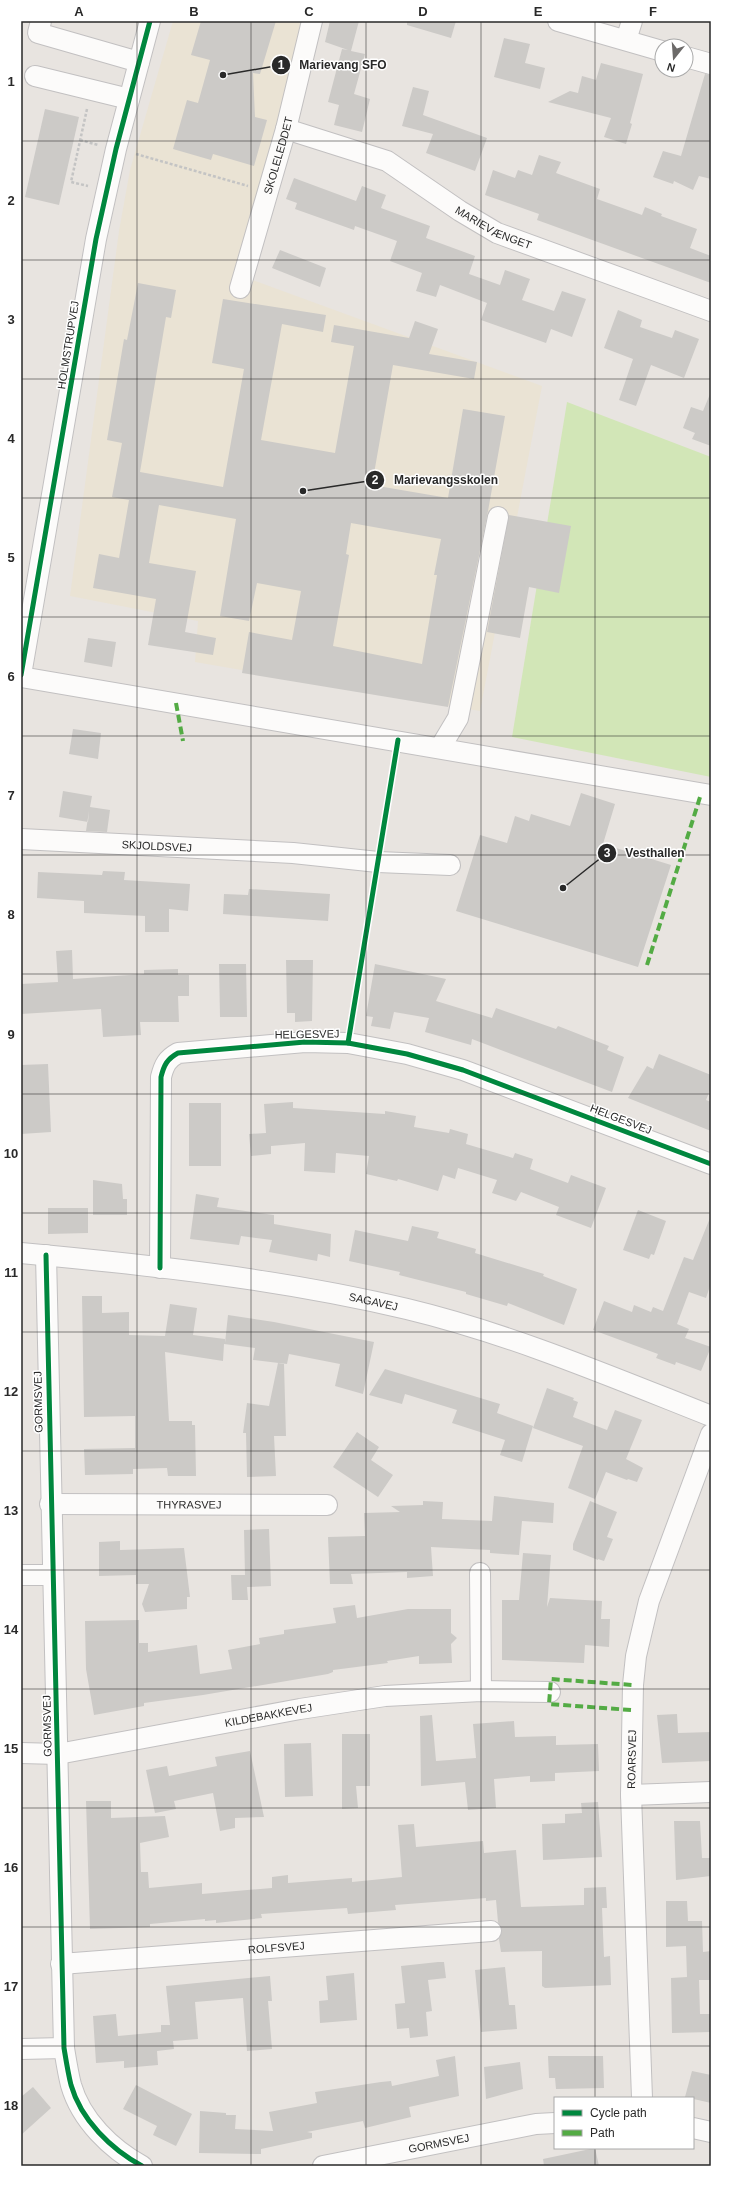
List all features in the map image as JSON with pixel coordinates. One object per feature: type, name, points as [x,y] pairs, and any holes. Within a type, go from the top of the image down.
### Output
[{"type":"street","points":[[41,21],[38,33],[139,62]]},
{"type":"street","name":"HOLMSTRUPVEJ","points":[[21,676],[96,240],[116,149],[150,21]]},
{"type":"street","name":"SKOLELEDDET","points":[[240,288],[286,129],[312,21]]},
{"type":"street","points":[[558,21],[654,49]]},
{"type":"street","points":[[626,40],[632,21]]},
{"type":"street","points":[[694,59],[711,64]]},
{"type":"street","points":[[34,76],[129,99]]},
{"type":"street","name":"MARIEVÆNGET","points":[[286,129],[388,161],[460,212],[497,233],[711,311]]},
{"type":"street","points":[[440,748],[458,718],[498,517]]},
{"type":"street","points":[[21,676],[711,795]]},
{"type":"street","name":"SKJOLDSVEJ","points":[[21,838],[293,853],[378,862],[450,865]]},
{"type":"street","name":"HELGESVEJ","points":[[160,1268],[161,1077],[163,1067],[169,1058],[178,1053],[305,1042],[348,1043],[407,1054],[463,1070],[711,1164]]},
{"type":"street","name":"SAGAVEJ","points":[[21,1253],[160,1268],[286,1285],[408,1309],[516,1341],[711,1416]]},
{"type":"street","name":"GORMSVEJ","points":[[46,1255],[50,1504],[58,1754],[61,1964],[64,2048],[71,2086],[85,2115],[105,2139],[127,2158],[142,2166]]},
{"type":"street","name":"ROARSVEJ","points":[[642,2097],[631,1795],[632,1696],[636,1656],[649,1601],[711,1434]]},
{"type":"street","name":"THYRASVEJ","points":[[50,1504],[327,1505]]},
{"type":"street","points":[[480,1574],[481,1691]]},
{"type":"street","points":[[21,1575],[53,1575]]},
{"type":"street","name":"KILDEBAKKEVEJ","points":[[21,1753],[58,1754],[300,1709],[385,1696],[481,1691],[550,1692]]},
{"type":"street","points":[[631,1795],[711,1792]]},
{"type":"street","name":"ROLFSVEJ","points":[[61,1964],[491,1931]]},
{"type":"street","points":[[21,2049],[64,2048]]},
{"type":"street","name":"GORMSVEJ","points":[[323,2166],[536,2124],[554,2122]]},
{"type":"street","points":[[694,2128],[711,2132]]},
{"type":"path","points":[[90,90],[71,182],[106,190]]},
{"type":"path","points":[[116,149],[268,192]]},
{"type":"shaded area","points":[[173,21],[300,21],[299,33],[239,275],[542,386],[480,711],[195,662],[198,621],[70,596],[119,231],[130,170]]},
{"type":"green space","points":[[567,402],[711,457],[711,777],[512,737]]},
{"type":"building","points":[[201,21],[276,21],[260,74],[253,73],[255,117],[267,120],[254,166],[213,154],[211,160],[173,149],[187,100],[198,103],[210,60],[191,55]]},
{"type":"building","points":[[330,21],[359,21],[351,51],[365,54],[354,94],[370,99],[362,132],[334,125],[339,105],[328,102],[342,49],[348,50],[325,42]]},
{"type":"building","points":[[407,21],[456,21],[451,38],[407,25]]},
{"type":"building","points":[[504,38],[530,44],[525,63],[545,68],[540,89],[494,77]]},
{"type":"building","points":[[601,63],[643,74],[626,144],[604,137],[611,118],[548,102],[570,91],[578,93],[582,76],[596,80]]},
{"type":"building","points":[[705,74],[711,75],[711,179],[699,176],[693,190],[674,181],[673,184],[653,177],[663,151],[681,156]]},
{"type":"building","points":[[413,87],[429,91],[423,115],[487,138],[475,171],[426,153],[433,134],[402,126]]},
{"type":"building","points":[[45,109],[79,117],[59,205],[25,197]]},
{"type":"building","points":[[539,155],[561,162],[556,173],[600,189],[597,199],[642,215],[645,207],[662,214],[661,216],[697,229],[690,248],[711,256],[711,283],[537,220],[539,214],[485,195],[493,170],[515,178],[518,170],[532,175]]},
{"type":"building","points":[[294,178],[356,201],[362,186],[386,195],[381,208],[430,226],[426,238],[475,256],[469,274],[500,285],[505,270],[530,279],[522,300],[554,311],[562,291],[586,299],[572,337],[551,329],[546,343],[481,320],[487,303],[440,285],[436,297],[416,291],[422,273],[390,261],[397,241],[355,226],[354,230],[295,209],[297,203],[286,199]]},
{"type":"building","points":[[280,250],[326,268],[320,287],[272,268]]},
{"type":"building","points":[[138,283],[176,290],[171,318],[166,317],[140,472],[223,487],[244,369],[212,363],[223,299],[326,315],[323,332],[282,324],[261,440],[335,453],[354,346],[331,342],[334,325],[409,338],[415,321],[438,329],[429,354],[477,362],[474,379],[393,365],[372,485],[448,498],[463,409],[505,416],[488,511],[448,707],[242,673],[249,632],[292,640],[301,591],[257,583],[249,621],[220,616],[236,519],[159,505],[149,563],[196,571],[185,632],[216,638],[213,655],[148,645],[156,599],[93,588],[99,554],[119,558],[129,500],[112,497],[122,443],[107,440],[124,339],[127,340]],"holes":[[[351,523],[441,539],[434,575],[437,575],[422,664],[333,646],[349,555],[346,554]]]},
{"type":"building","points":[[618,310],[642,320],[640,327],[672,338],[675,330],[699,339],[684,378],[651,365],[636,406],[619,400],[633,359],[604,348]]},
{"type":"building","points":[[710,394],[711,446],[692,439],[695,433],[683,428],[691,407],[703,411]]},
{"type":"building","points":[[509,515],[571,526],[559,593],[529,587],[520,638],[487,632]]},
{"type":"building","points":[[88,638],[116,642],[112,667],[84,662]]},
{"type":"building","points":[[73,729],[101,733],[98,759],[69,754]]},
{"type":"building","points":[[63,791],[92,796],[90,807],[110,810],[107,832],[86,831],[87,822],[59,817]]},
{"type":"building","points":[[581,793],[615,804],[603,844],[671,865],[638,967],[456,911],[480,835],[507,843],[515,816],[529,821],[531,814],[570,826]]},
{"type":"building","points":[[103,871],[125,872],[124,880],[190,884],[188,911],[169,909],[169,932],[145,932],[145,916],[84,913],[84,901],[37,898],[38,872],[102,875]]},
{"type":"building","points":[[249,889],[330,894],[328,921],[223,914],[224,894],[248,895]]},
{"type":"building","points":[[72,950],[73,979],[144,974],[144,970],[178,969],[178,975],[189,975],[189,996],[178,996],[179,1022],[140,1022],[141,1035],[103,1037],[101,1009],[21,1014],[21,984],[58,982],[56,951]]},
{"type":"building","points":[[286,960],[313,960],[312,1021],[295,1022],[295,1013],[287,1013]]},
{"type":"building","points":[[219,964],[246,964],[247,1017],[220,1017]]},
{"type":"building","points":[[375,964],[446,979],[436,1001],[492,1018],[496,1008],[556,1029],[558,1026],[609,1046],[607,1050],[624,1057],[612,1092],[472,1039],[471,1045],[425,1032],[429,1018],[394,1012],[390,1029],[371,1026],[373,1017],[366,1016]]},
{"type":"building","points":[[659,1054],[711,1075],[711,1088],[706,1100],[711,1102],[711,1131],[628,1098],[647,1066],[653,1069]]},
{"type":"building","points":[[48,1064],[51,1132],[21,1134],[21,1065]]},
{"type":"building","points":[[293,1102],[293,1108],[385,1114],[385,1111],[416,1116],[414,1127],[449,1133],[450,1129],[468,1134],[466,1144],[513,1158],[515,1153],[533,1159],[530,1169],[568,1183],[571,1175],[606,1188],[591,1228],[556,1215],[559,1207],[521,1192],[516,1201],[492,1193],[497,1180],[458,1168],[455,1179],[443,1175],[438,1191],[398,1179],[397,1181],[366,1174],[369,1156],[336,1153],[335,1173],[304,1171],[305,1143],[271,1146],[271,1154],[251,1156],[249,1134],[266,1133],[264,1104]]},
{"type":"building","points":[[189,1103],[221,1103],[221,1166],[189,1166]]},
{"type":"building","points":[[93,1180],[122,1184],[123,1199],[127,1199],[127,1215],[93,1215]]},
{"type":"building","points":[[196,1194],[219,1198],[217,1207],[274,1215],[274,1224],[331,1234],[330,1257],[318,1254],[317,1261],[269,1252],[272,1240],[241,1236],[239,1245],[190,1239]]},
{"type":"building","points":[[48,1208],[88,1208],[88,1233],[48,1234]]},
{"type":"building","points":[[638,1210],[666,1221],[654,1255],[651,1254],[649,1259],[623,1250]]},
{"type":"building","points":[[710,1218],[711,1283],[706,1298],[689,1292],[677,1324],[689,1329],[685,1338],[711,1347],[701,1371],[676,1362],[675,1365],[656,1358],[658,1354],[593,1330],[604,1301],[632,1312],[634,1305],[651,1312],[653,1307],[663,1311],[684,1257],[693,1260]]},
{"type":"building","points":[[412,1226],[439,1232],[437,1238],[476,1249],[475,1253],[544,1274],[543,1276],[577,1289],[564,1325],[508,1303],[507,1306],[466,1294],[466,1292],[399,1275],[400,1272],[349,1261],[355,1230],[408,1241]]},
{"type":"building","points":[[82,1296],[102,1296],[102,1313],[129,1312],[129,1335],[165,1336],[170,1304],[197,1308],[193,1335],[225,1339],[225,1343],[228,1315],[274,1322],[374,1342],[363,1394],[335,1386],[340,1364],[289,1354],[287,1364],[253,1360],[255,1348],[224,1344],[223,1361],[165,1352],[169,1421],[192,1421],[192,1425],[195,1425],[196,1476],[168,1476],[167,1468],[133,1469],[133,1474],[85,1475],[84,1449],[135,1448],[135,1416],[84,1417]]},
{"type":"building","points":[[278,1363],[284,1364],[286,1436],[274,1436],[276,1476],[247,1477],[246,1433],[243,1433],[247,1403],[269,1406]]},
{"type":"building","points":[[385,1369],[500,1404],[497,1413],[533,1426],[522,1462],[500,1455],[505,1440],[452,1423],[457,1410],[405,1394],[402,1404],[369,1395]]},
{"type":"building","points":[[547,1388],[574,1398],[573,1400],[578,1402],[573,1417],[607,1430],[615,1410],[642,1420],[626,1459],[643,1468],[637,1482],[606,1472],[595,1499],[568,1488],[583,1446],[533,1428]]},
{"type":"building","points":[[357,1432],[379,1447],[371,1460],[393,1475],[378,1497],[333,1467]]},
{"type":"building","points":[[494,1496],[554,1503],[553,1523],[522,1521],[519,1555],[490,1553],[490,1550],[431,1547],[433,1576],[407,1578],[407,1572],[351,1574],[353,1584],[330,1584],[328,1537],[365,1536],[364,1513],[400,1512],[391,1506],[423,1505],[423,1501],[443,1502],[442,1519],[492,1521]]},
{"type":"building","points":[[590,1501],[617,1512],[607,1537],[613,1539],[604,1561],[573,1550],[573,1544]]},
{"type":"building","points":[[269,1529],[271,1586],[247,1587],[248,1600],[232,1600],[231,1575],[245,1575],[244,1530]]},
{"type":"building","points":[[120,1541],[120,1550],[184,1548],[190,1597],[187,1597],[187,1609],[145,1612],[142,1604],[149,1584],[136,1584],[136,1575],[99,1576],[99,1542]]},
{"type":"building","points":[[523,1553],[551,1555],[547,1607],[550,1598],[602,1601],[601,1619],[610,1619],[609,1647],[585,1645],[584,1663],[502,1660],[502,1600],[519,1600]]},
{"type":"building","points":[[355,1605],[357,1618],[408,1609],[451,1609],[451,1633],[457,1638],[451,1644],[452,1663],[419,1664],[419,1656],[387,1661],[388,1663],[333,1670],[333,1672],[328,1674],[203,1695],[144,1703],[144,1706],[94,1715],[86,1669],[85,1621],[139,1620],[139,1643],[148,1643],[148,1652],[197,1645],[200,1674],[232,1669],[228,1650],[260,1644],[259,1638],[284,1634],[284,1630],[336,1623],[333,1608]]},
{"type":"building","points":[[677,1714],[678,1733],[711,1732],[711,1761],[662,1763],[657,1715]]},
{"type":"building","points":[[432,1715],[436,1761],[476,1758],[473,1724],[514,1721],[515,1737],[556,1736],[556,1745],[598,1744],[599,1771],[555,1773],[555,1781],[530,1782],[530,1776],[494,1779],[496,1808],[468,1810],[465,1782],[421,1786],[420,1716]]},
{"type":"building","points":[[342,1734],[370,1734],[370,1786],[356,1786],[358,1808],[342,1809]]},
{"type":"building","points":[[311,1743],[313,1796],[285,1797],[284,1744]]},
{"type":"building","points":[[250,1751],[264,1817],[235,1818],[235,1828],[220,1831],[213,1793],[174,1801],[176,1809],[155,1813],[146,1770],[167,1766],[169,1776],[217,1766],[215,1757]]},
{"type":"building","points":[[86,1801],[111,1801],[111,1818],[165,1816],[169,1837],[140,1843],[141,1872],[148,1872],[149,1888],[202,1883],[202,1894],[272,1888],[272,1877],[288,1875],[288,1883],[352,1878],[352,1882],[402,1877],[398,1825],[414,1824],[416,1847],[483,1841],[484,1853],[516,1850],[521,1907],[584,1905],[584,1888],[606,1887],[607,1908],[602,1908],[604,1957],[610,1956],[611,1985],[545,1988],[542,1986],[542,1951],[501,1952],[499,1939],[502,1930],[498,1922],[496,1900],[486,1901],[486,1898],[395,1905],[396,1910],[348,1914],[347,1908],[261,1914],[262,1918],[216,1923],[216,1920],[205,1921],[205,1919],[150,1924],[150,1927],[90,1929]]},
{"type":"building","points":[[598,1802],[602,1857],[543,1860],[542,1824],[565,1823],[565,1814],[582,1813],[581,1803]]},
{"type":"building","points":[[674,1821],[700,1821],[702,1858],[711,1858],[711,1876],[676,1880]]},
{"type":"building","points":[[666,1901],[687,1901],[688,1921],[702,1921],[703,1952],[711,1951],[711,1980],[699,1980],[700,2014],[711,2014],[711,2032],[672,2033],[671,1978],[687,1977],[686,1946],[666,1947]]},
{"type":"building","points":[[444,1962],[446,1978],[428,1980],[432,2011],[426,2012],[428,2036],[410,2038],[409,2028],[397,2029],[395,2004],[405,2003],[401,1966]]},
{"type":"building","points":[[505,1967],[509,2005],[515,2005],[517,2029],[481,2032],[475,1970]]},
{"type":"building","points":[[354,1973],[357,2020],[320,2023],[319,2001],[328,2000],[326,1976]]},
{"type":"building","points":[[270,1976],[272,2001],[268,2001],[272,2049],[247,2051],[243,1998],[195,2002],[198,2039],[173,2041],[174,2049],[157,2051],[158,2065],[124,2068],[124,2061],[96,2063],[93,2016],[116,2014],[118,2036],[161,2032],[161,2025],[170,2025],[166,1986]]},
{"type":"building","points":[[455,2056],[459,2096],[409,2107],[411,2117],[365,2128],[363,2121],[307,2132],[312,2133],[312,2138],[261,2149],[261,2154],[199,2153],[200,2111],[236,2115],[235,2129],[273,2131],[269,2112],[317,2103],[315,2092],[391,2081],[392,2086],[439,2076],[436,2060]]},
{"type":"building","points":[[548,2056],[603,2056],[604,2088],[556,2089],[555,2078],[549,2078]]},
{"type":"building","points":[[520,2062],[523,2089],[486,2099],[484,2067]]},
{"type":"building","points":[[692,2071],[711,2075],[711,2103],[694,2099],[694,2097],[685,2097]]},
{"type":"building","points":[[136,2085],[192,2114],[176,2146],[153,2135],[157,2126],[123,2109]]},
{"type":"building","points":[[33,2087],[51,2108],[21,2135],[21,2097]]},
{"type":"building","points":[[595,2149],[599,2166],[544,2166],[543,2159]]},
{"type":"marked path","points":[[176,703],[183,741]]},
{"type":"marked path","points":[[647,965],[701,794]]},
{"type":"marked path","points":[[631,1710],[549,1704],[551,1679],[633,1685]]},
{"type":"cycle path","points":[[21,675],[96,239],[116,149],[150,21]]},
{"type":"cycle path","points":[[348,1043],[398,740]]},
{"type":"cycle path","points":[[160,1268],[161,1077],[166,1063],[178,1053],[305,1042],[348,1043],[407,1054],[463,1070],[711,1164]]},
{"type":"cycle path","points":[[46,1255],[64,2048],[71,2085],[82,2110],[90,2122],[109,2142],[119,2151],[142,2166]]},
{"type":"place","name":"Marievang SFO","points":[[223,75]]},
{"type":"place","name":"Marievangsskolen","points":[[303,491]]},
{"type":"place","name":"Vesthallen","points":[[563,888]]}]
